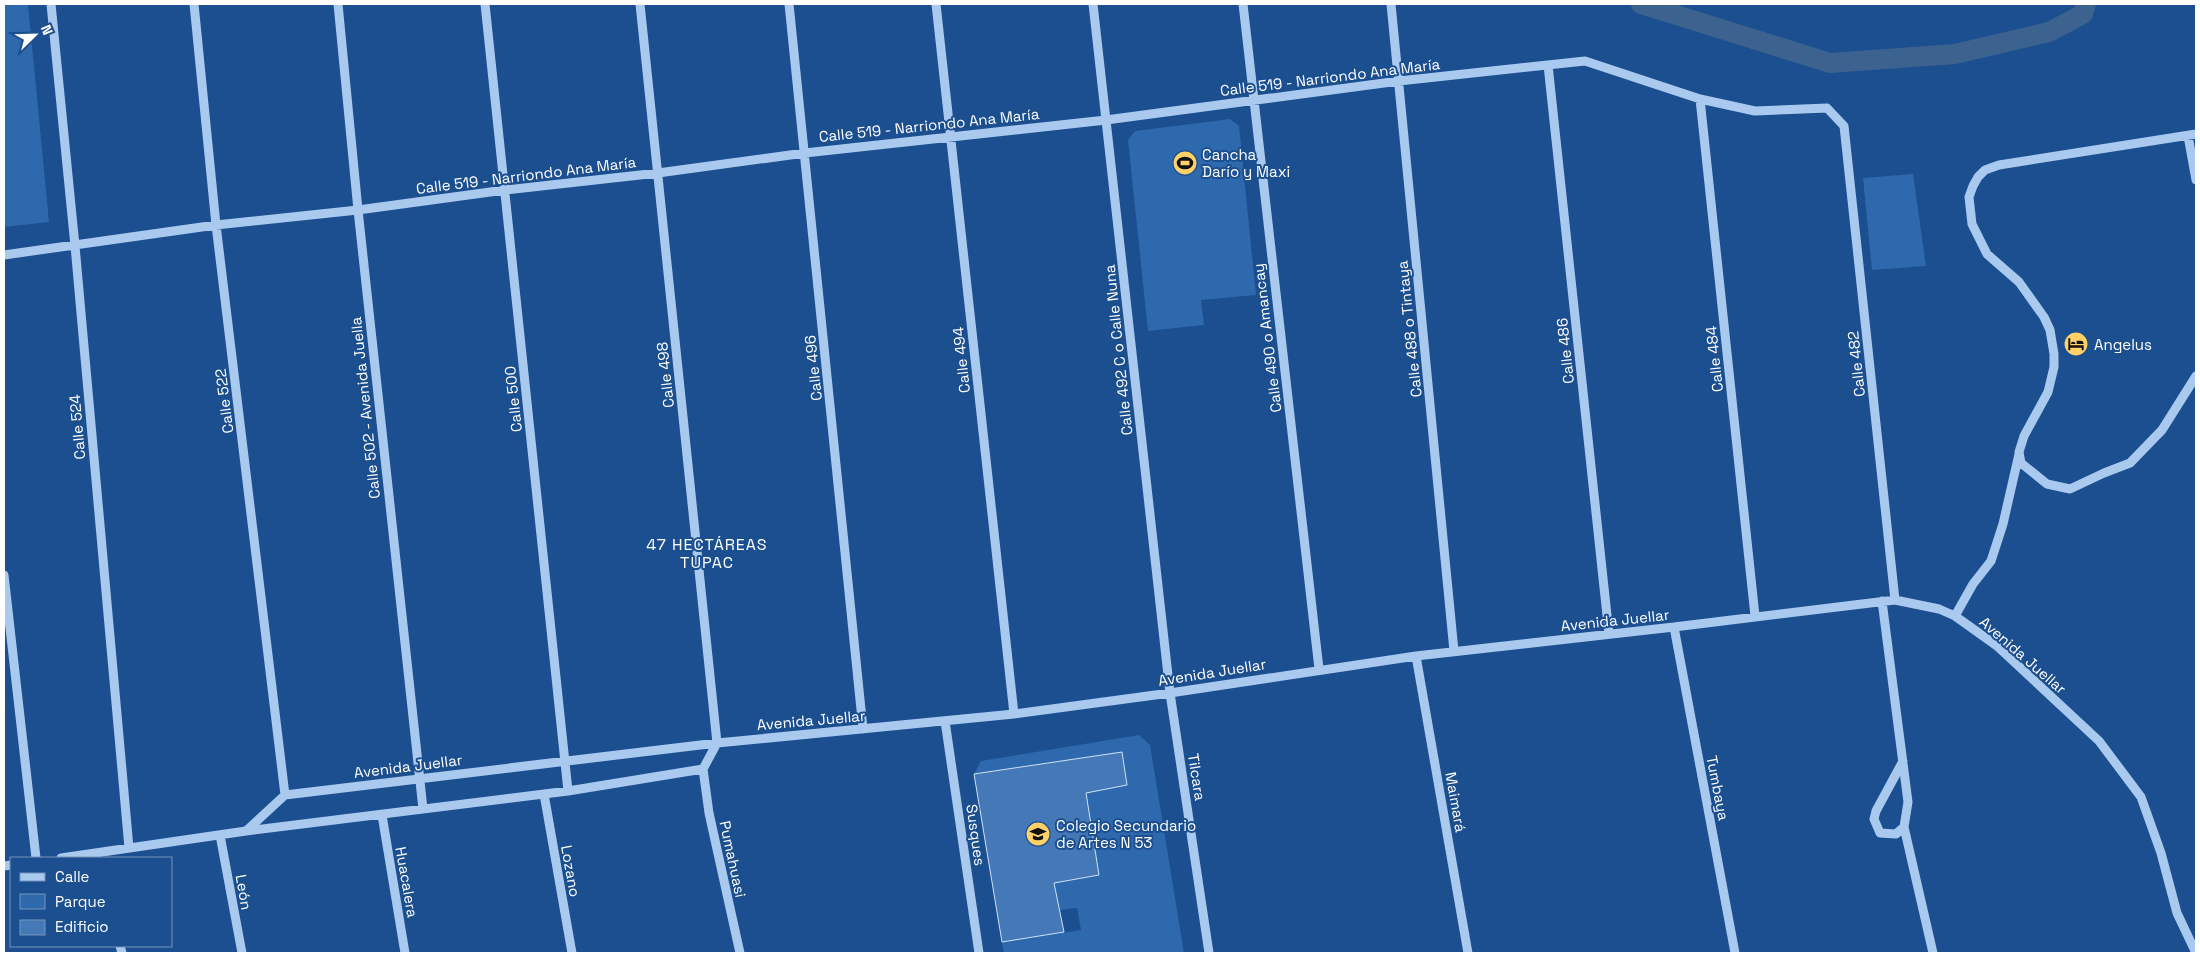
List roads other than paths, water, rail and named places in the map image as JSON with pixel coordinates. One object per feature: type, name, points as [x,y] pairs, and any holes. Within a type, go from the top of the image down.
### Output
[{"type":"street","name":"Calle 524","points":[[51,4],[75,246],[129,848]]},
{"type":"street","name":"Calle 522","points":[[194,4],[216,225],[285,795]]},
{"type":"street","name":"Calle 502 - Avenida Juella","points":[[338,4],[358,210],[418,778],[423,809]]},
{"type":"street","name":"Calle 500","points":[[485,4],[568,791]]},
{"type":"street","name":"Calle 498","points":[[640,4],[716,743]]},
{"type":"street","name":"Calle 496","points":[[789,4],[863,729]]},
{"type":"street","name":"Calle 494","points":[[936,4],[1014,714]]},
{"type":"street","name":"Calle 492 C o Calle Nuna","points":[[1093,4],[1170,693]]},
{"type":"street","name":"Calle 490 o Amancay","points":[[1243,4],[1319,669]]},
{"type":"street","name":"Calle 488 o Tintaya","points":[[1391,4],[1454,651]]},
{"type":"street","name":"Calle 519 - Narriondo Ana María","points":[[4,255],[216,225],[358,210],[804,153],[1106,120],[1399,81],[1585,61],[1700,99],[1755,111],[1827,108],[1844,126]]},
{"type":"street","name":"Calle 486","points":[[1548,65],[1609,634]]},
{"type":"street","name":"Calle 484","points":[[1700,99],[1756,616]]},
{"type":"street","name":"Calle 482","points":[[1844,126],[1894,600]]},
{"type":"street","points":[[1956,616],[1973,584],[1992,561],[2024,436],[2048,392],[2054,367],[2050,330],[2044,317],[2010,273],[1987,254],[1976,234],[1969,213],[1969,198],[1973,186],[1985,170],[1999,165],[2192,135],[2196,180]]},
{"type":"street","points":[[2019,452],[2021,462],[2047,484],[2070,489],[2130,463],[2162,430],[2196,376]]},
{"type":"street","points":[[4,575],[36,857]]},
{"type":"street","name":"Avenida Juellar","points":[[285,795],[716,743],[1014,714],[1454,651],[1894,600],[1939,609],[1956,616],[1997,646],[2099,741],[2141,797],[2161,853],[2177,913],[2196,953]]},
{"type":"street","points":[[1882,601],[1908,802],[1904,827],[1933,953]]},
{"type":"street","name":"Tumbaya","points":[[1674,627],[1735,953]]},
{"type":"street","name":"Maimará","points":[[1416,656],[1468,953]]},
{"type":"street","name":"Tilcara","points":[[1170,693],[1209,953]]},
{"type":"street","name":"Susques","points":[[945,721],[980,953]]},
{"type":"street","points":[[75,857],[104,855],[129,848],[246,831],[568,791],[703,769],[716,743]]},
{"type":"street","points":[[1903,761],[1876,811],[1874,819],[1880,833],[1896,834],[1904,827]]},
{"type":"street","name":"Pumahuasi","points":[[703,769],[709,813],[740,953]]},
{"type":"street","name":"Lozano","points":[[544,794],[572,953]]},
{"type":"street","points":[[246,831],[285,795]]},
{"type":"street","name":"Huacalera","points":[[382,815],[406,953]]},
{"type":"street","name":"León","points":[[220,835],[242,953]]},
{"type":"waterway","points":[[1641,4],[1830,63],[1955,54],[2049,32],[2083,14],[2086,4]]},
{"type":"place","name":"Cancha Darío y Maxi","points":[[1185,163]]},
{"type":"place","name":"Angelus","points":[[2076,344]]},
{"type":"place","name":"Colegio Secundario de Artes N 53","points":[[1038,834]]},
{"type":"district","name":"47 HECTÁREAS TUPAC","points":[[707,553]]}]
